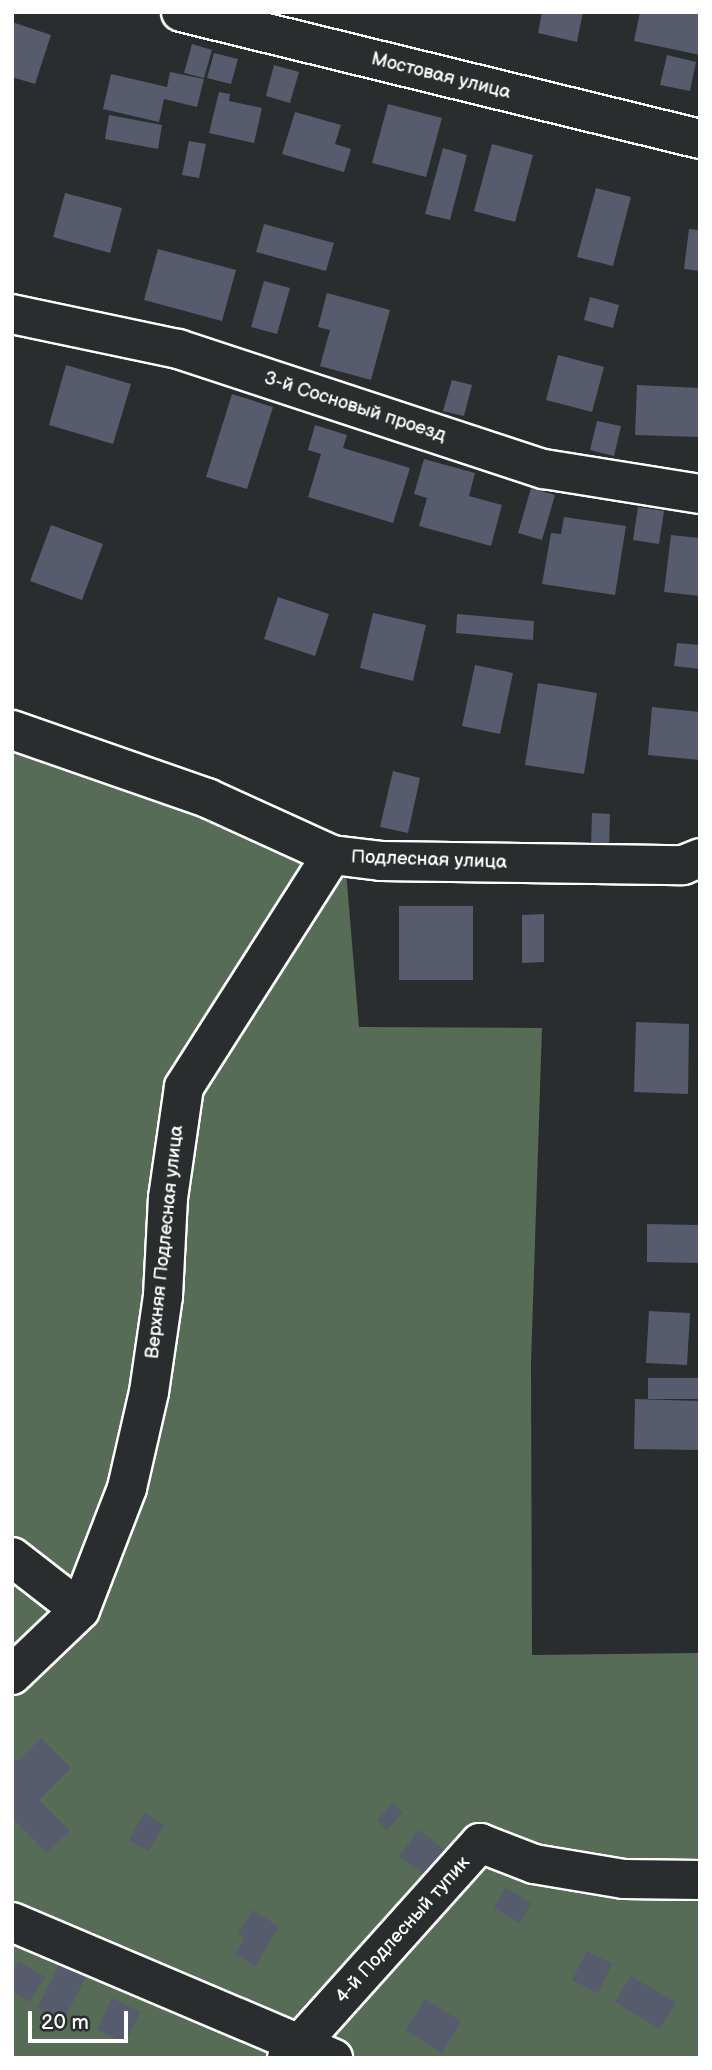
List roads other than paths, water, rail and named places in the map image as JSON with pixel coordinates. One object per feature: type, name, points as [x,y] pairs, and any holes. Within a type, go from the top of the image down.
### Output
[{"type":"street","name":"Мостовая улица","points":[[181,12],[700,139]]},
{"type":"street","name":"3-й Сосновый проезд","points":[[12,314],[178,349],[544,469],[700,494]]},
{"type":"street","name":"Подлесная улица","points":[[12,730],[207,798],[332,855],[381,861],[683,866],[700,858]]},
{"type":"street","name":"Верхняя Подлесная улица","points":[[12,1675],[80,1610],[127,1488],[149,1392],[163,1296],[169,1186],[184,1087],[332,855]]},
{"type":"street","points":[[12,1557],[80,1610]]},
{"type":"street","name":"4-й Подлесный тупик","points":[[307,2053],[480,1843],[534,1864],[598,1875],[700,1880]]},
{"type":"street","points":[[12,1922],[307,2053]]}]
